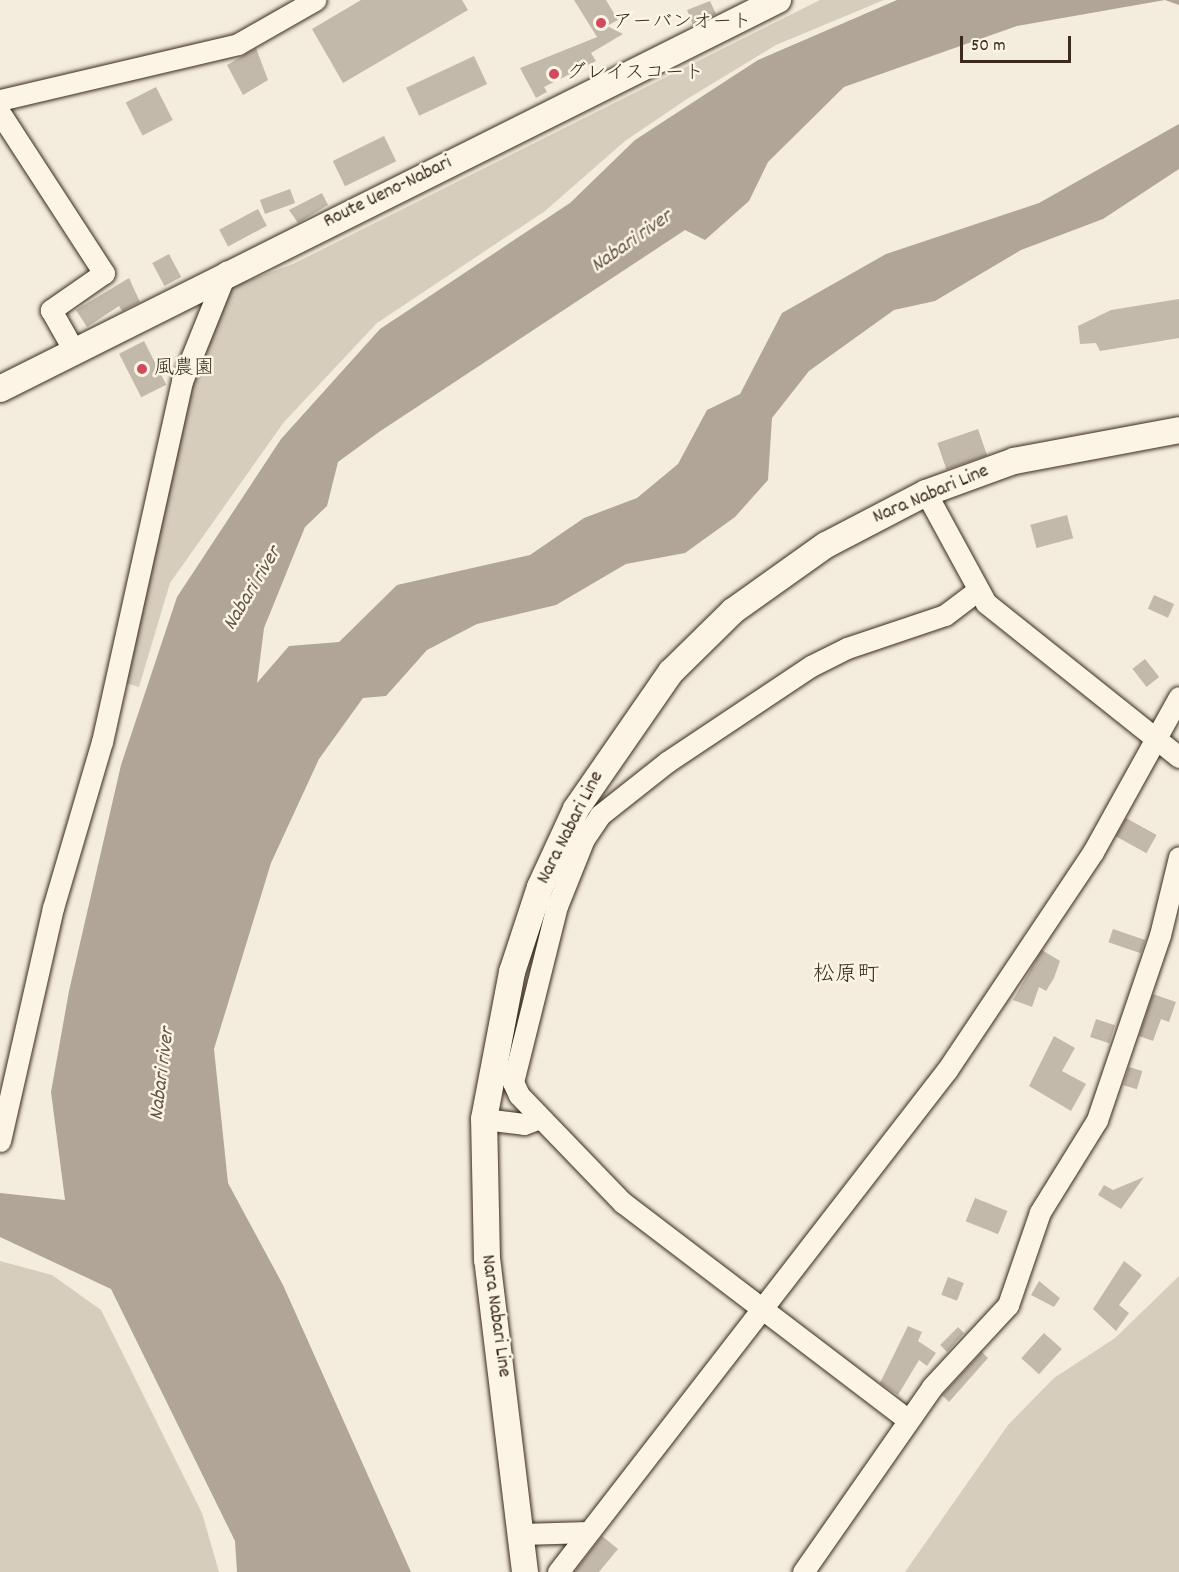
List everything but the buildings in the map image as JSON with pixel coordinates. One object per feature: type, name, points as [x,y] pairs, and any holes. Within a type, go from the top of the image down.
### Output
[{"type":"main road","name":"Route Ueno-Nabari","points":[[0,389],[73,349],[226,272],[778,0]]},
{"type":"main road","name":"Nara Nabari Line","points":[[525,1572],[486,1260],[484,1119],[501,1016],[540,887],[576,809],[632,721],[671,672],[742,605],[826,545],[926,493],[1057,450],[1179,430]]},
{"type":"street","points":[[0,100],[238,44],[315,0]]},
{"type":"street","points":[[0,113],[104,273],[51,310],[73,349]]},
{"type":"street","points":[[0,1141],[53,908],[102,742],[182,381],[226,272]]},
{"type":"street","points":[[926,493],[977,591],[1030,643],[1179,757]]},
{"type":"street","points":[[907,1419],[760,1310],[612,1194],[540,1118],[513,1082],[520,1041],[557,906],[590,828],[667,762],[811,666],[945,615],[977,591]]},
{"type":"street","points":[[558,1572],[947,1070],[1093,852],[1179,697]]},
{"type":"street","points":[[803,1572],[907,1419],[1008,1305],[1040,1212],[1097,1120],[1160,935],[1179,857]]},
{"type":"street","points":[[484,1119],[524,1124],[540,1118]]},
{"type":"street","points":[[522,1534],[587,1532]]},
{"type":"shaded area","points":[[820,0],[884,0],[776,45],[687,99],[625,141],[545,211],[377,323],[284,422],[170,583],[139,687],[123,682],[181,422],[223,290],[293,264]]},
{"type":"shaded area","points":[[0,1261],[52,1275],[101,1310],[202,1513],[219,1572],[0,1572]]},
{"type":"shaded area","points":[[1179,1276],[1179,1572],[905,1572],[1008,1425],[1054,1378],[1115,1338]]},
{"type":"water","name":"Nabari river","points":[[897,0],[1165,0],[1017,26],[844,87],[768,162],[749,201],[705,240],[685,230],[379,432],[338,462],[327,506],[305,527],[264,628],[257,683],[289,646],[339,642],[397,585],[530,555],[584,518],[637,498],[678,464],[707,410],[740,394],[782,313],[886,254],[1039,203],[1179,124],[1179,169],[1103,219],[1021,250],[935,301],[894,310],[809,371],[772,418],[768,480],[735,517],[685,553],[626,564],[556,605],[477,624],[427,650],[386,696],[363,698],[319,759],[271,863],[214,1049],[228,1183],[283,1285],[411,1572],[237,1572],[235,1541],[111,1289],[0,1237],[0,1193],[65,1200],[51,1092],[69,991],[121,765],[177,597],[281,439],[380,329],[570,203],[635,140],[758,60]]},
{"type":"water","points":[[1165,0],[1179,0],[1179,5]]},
{"type":"place","name":"アーバンオート","points":[[601,23]]},
{"type":"place","name":"グレイスコート","points":[[554,74]]},
{"type":"place","name":"風農園","points":[[142,369]]},
{"type":"district","name":"松原町","points":[[846,976]]}]
